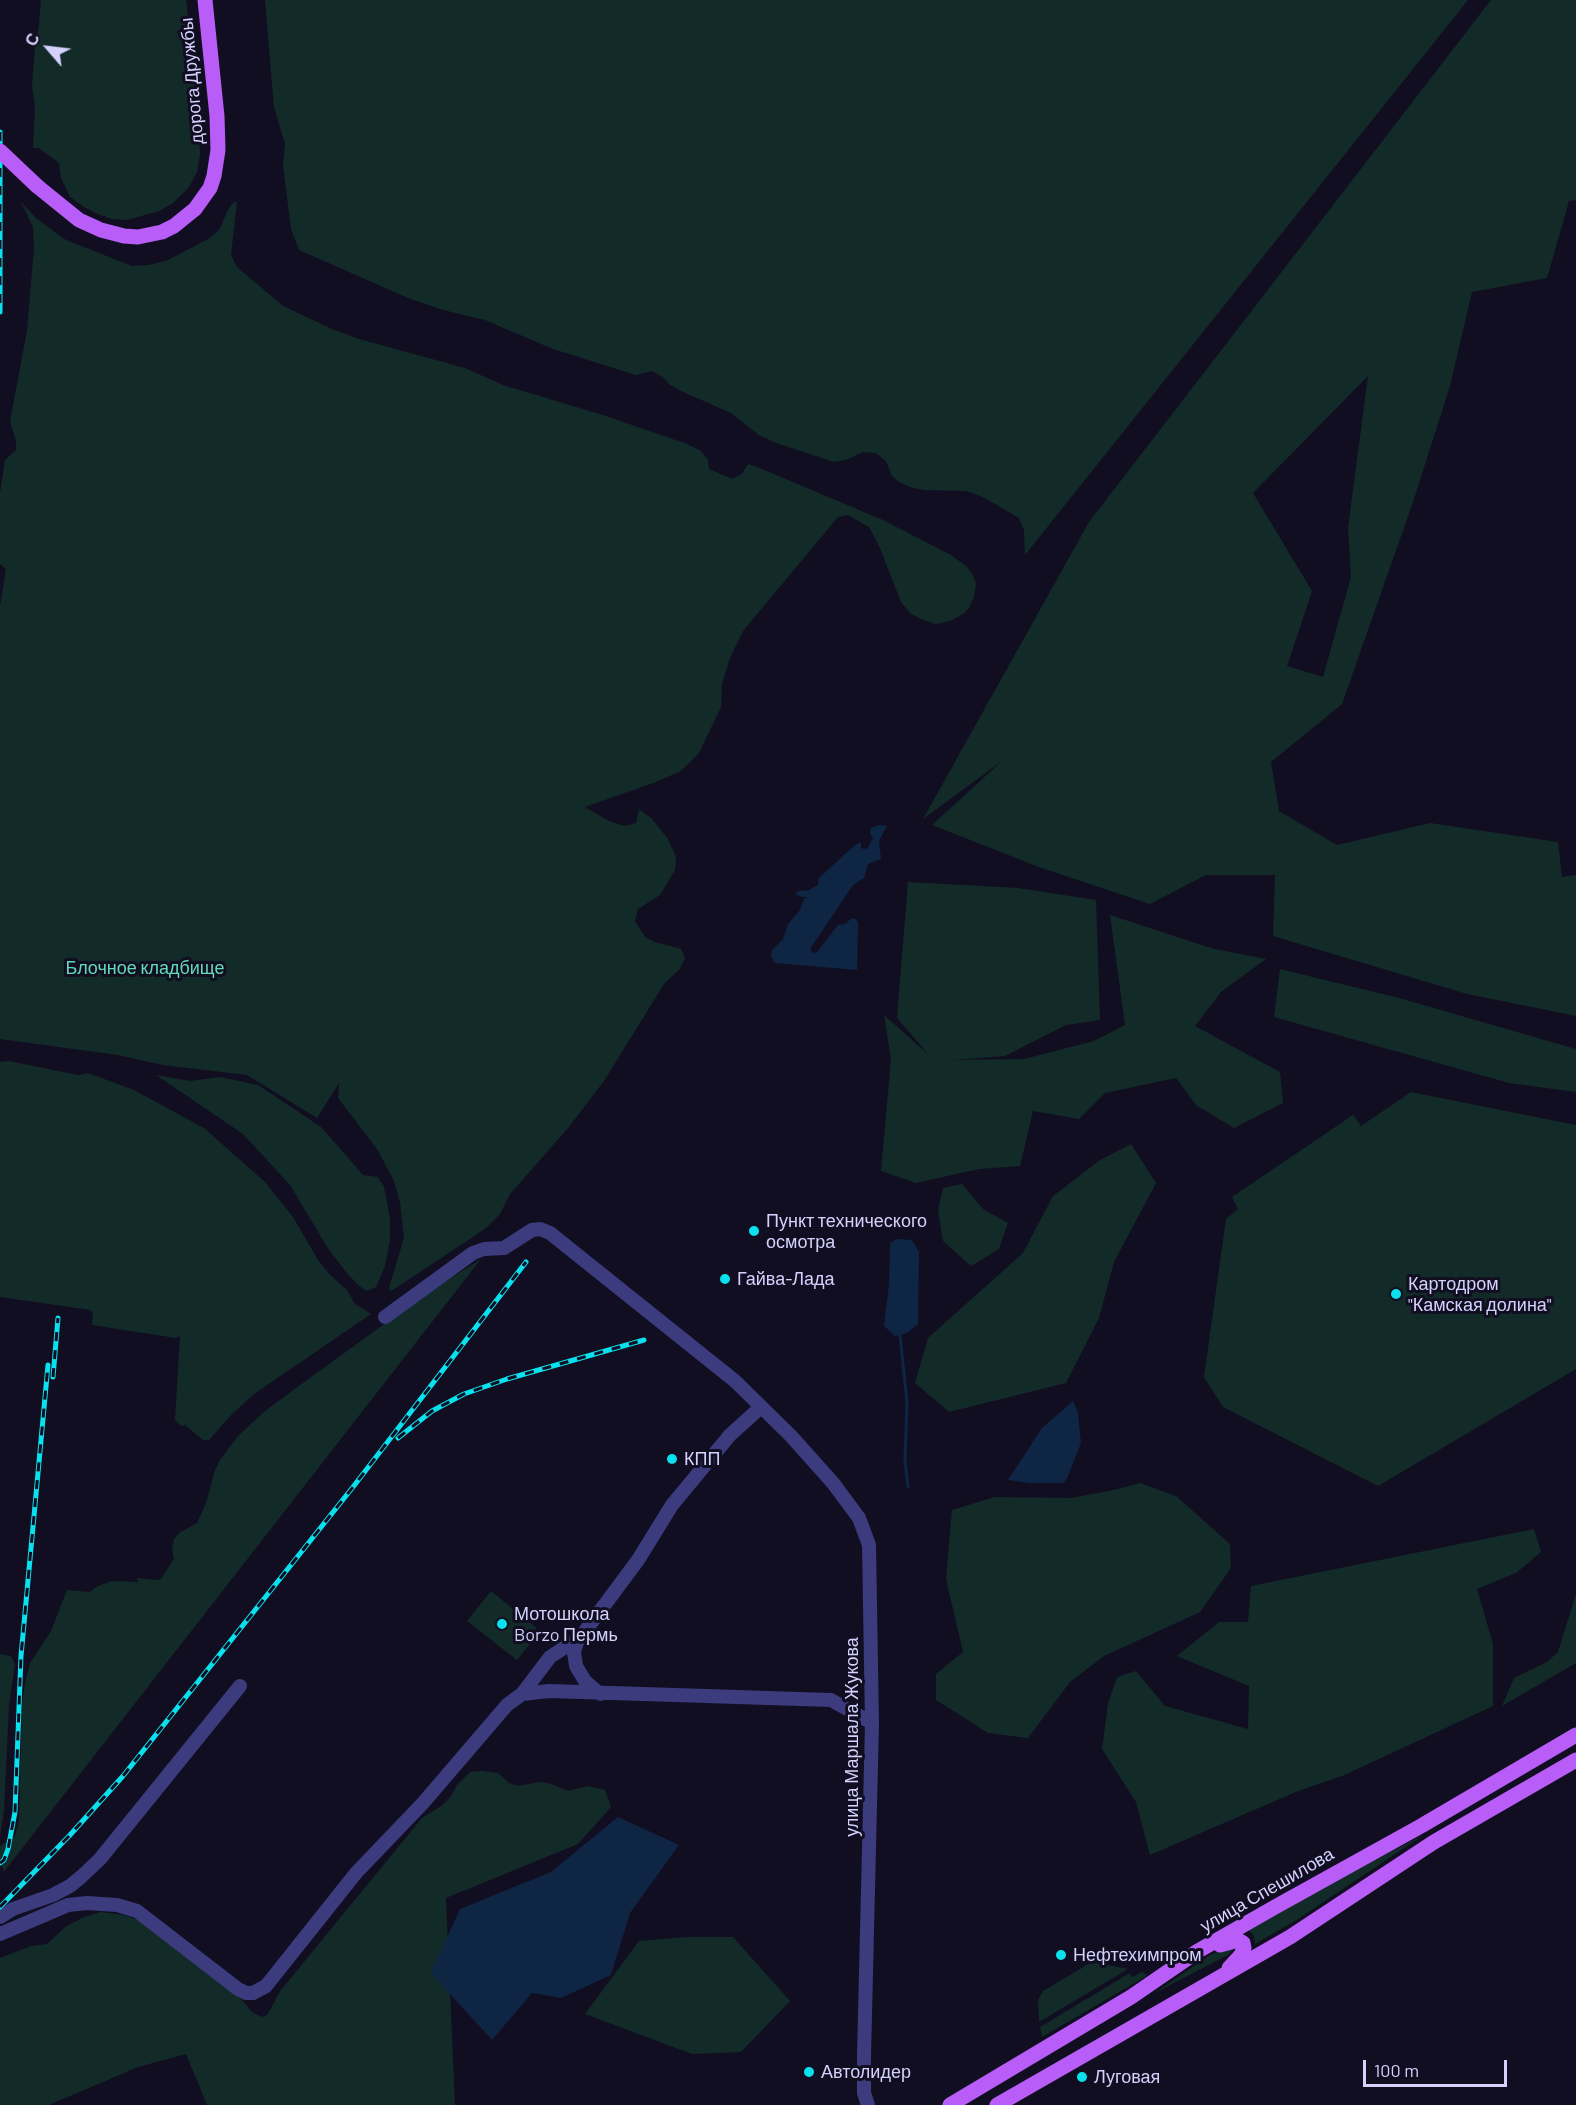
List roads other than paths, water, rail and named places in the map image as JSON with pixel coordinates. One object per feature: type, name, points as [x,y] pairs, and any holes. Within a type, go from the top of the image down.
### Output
[{"type":"main road","name":"дорога Дружбы","points":[[0,151],[37,186],[79,220],[101,231],[138,237],[162,232],[174,226],[195,209],[210,188],[218,150],[218,116],[205,0]]},
{"type":"main road","name":"улица Спешилова","points":[[950,2105],[1131,1997],[1198,1951],[1421,1826],[1576,1735]]},
{"type":"main road","points":[[997,2105],[1213,1982],[1290,1936],[1434,1842],[1576,1760]]},
{"type":"main road","points":[[1198,1951],[1231,1941],[1238,1940],[1242,1943],[1244,1948],[1241,1955],[1213,1982]]},
{"type":"street","name":"улица Маршала Жукова","points":[[385,1317],[473,1253],[484,1249],[504,1248],[532,1230],[550,1233],[726,1374],[791,1436],[848,1501],[865,1531],[869,1545],[872,1723],[864,2056],[864,2093],[867,2105]]},
{"type":"street","points":[[0,1934],[68,1905],[87,1902],[117,1905],[145,1916],[238,1989],[246,1993],[266,1986],[369,1859],[423,1803],[507,1705],[522,1694],[550,1657],[572,1644],[580,1636],[635,1565],[668,1510],[730,1435],[761,1407]]},
{"type":"street","points":[[580,1636],[574,1652],[576,1666],[585,1681],[600,1694]]},
{"type":"street","points":[[0,1917],[13,1909],[53,1895],[70,1886],[100,1859],[240,1686]]},
{"type":"street","points":[[522,1694],[549,1691],[831,1700],[872,1723]]},
{"type":"water","points":[[879,825],[887,826],[879,841],[881,859],[868,864],[864,878],[853,885],[810,949],[813,953],[817,952],[838,925],[845,924],[852,918],[856,919],[858,923],[857,970],[775,963],[771,957],[772,950],[783,939],[788,924],[800,910],[804,899],[808,897],[795,894],[818,885],[819,878],[855,845],[861,842],[861,848],[868,848],[873,838],[870,833],[871,828]]},
{"type":"water","points":[[897,1239],[912,1240],[919,1252],[918,1324],[907,1333],[895,1336],[884,1326],[889,1284],[890,1243]]},
{"type":"water","points":[[1073,1401],[1078,1413],[1081,1443],[1064,1483],[1029,1483],[1008,1480],[1042,1428]]},
{"type":"water","points":[[618,1817],[679,1845],[630,1913],[611,1975],[561,1998],[532,1993],[492,2040],[431,1973],[460,1909],[551,1872]]},
{"type":"waterway","points":[[900,1335],[907,1403],[905,1460],[908,1487]]},
{"type":"railway","points":[[0,132],[0,312]]},
{"type":"railway","points":[[0,1907],[123,1776],[353,1487],[526,1262]]},
{"type":"railway","points":[[53,1377],[58,1318]]},
{"type":"railway","points":[[398,1438],[432,1411],[464,1394],[507,1379],[644,1340]]},
{"type":"railway","points":[[0,1863],[4,1860],[8,1849],[15,1812],[21,1656],[48,1365]]},
{"type":"place","name":"Пункт технического осмотра","points":[[754,1231]]},
{"type":"place","name":"Гайва-Лада","points":[[725,1279]]},
{"type":"place","name":"Картодром \"Камская долина\"","points":[[1396,1294]]},
{"type":"place","name":"КПП","points":[[672,1459]]},
{"type":"place","name":"Мотошкола Borzo Пермь","points":[[502,1624]]},
{"type":"place","name":"Нефтехимпром","points":[[1061,1955]]},
{"type":"place","name":"Автолидер","points":[[809,2072]]},
{"type":"place","name":"Луговая","points":[[1082,2077]]},
{"type":"park label","name":"Блочное кладбище","points":[[145,968]]}]
